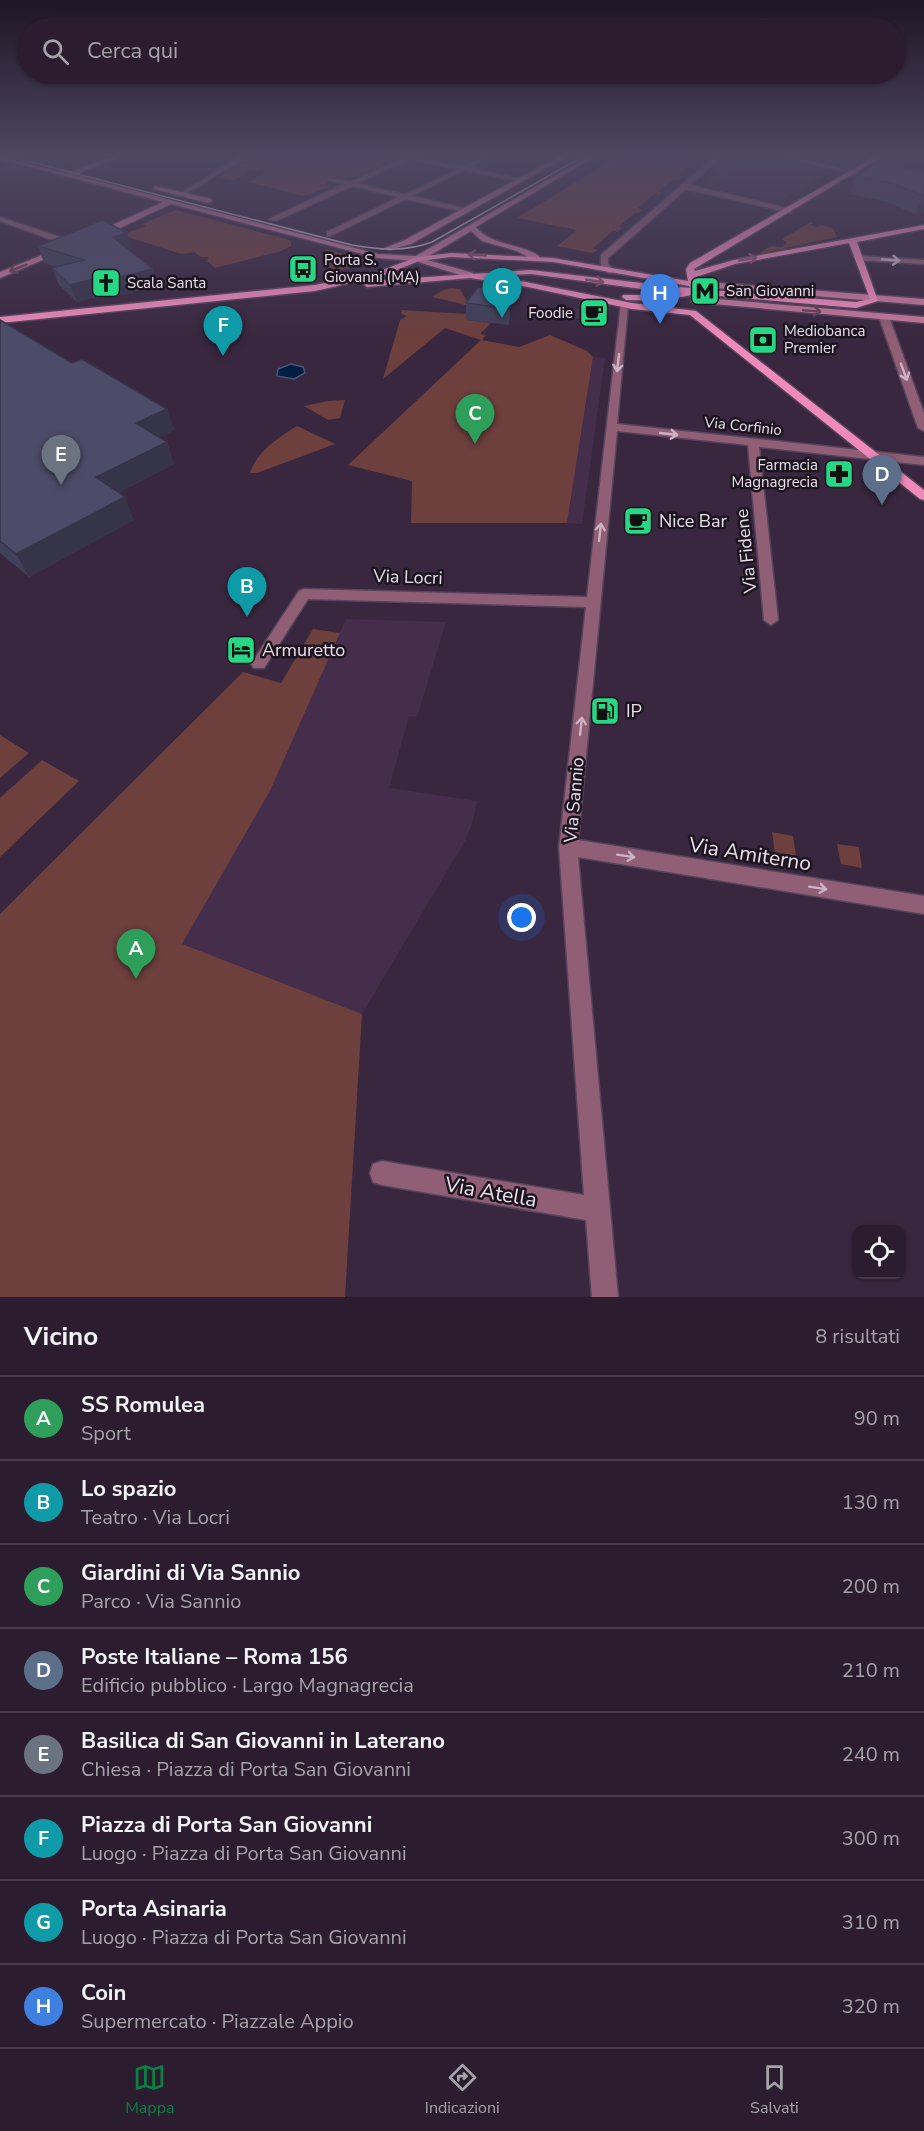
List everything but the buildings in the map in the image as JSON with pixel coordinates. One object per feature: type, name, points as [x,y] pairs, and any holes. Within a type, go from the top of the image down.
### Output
[{"type":"main road","points":[[0,275],[83,242],[136,218]]},
{"type":"main road","points":[[230,218],[378,255],[417,259],[455,255],[536,258],[570,262],[694,288],[733,304],[924,320]]},
{"type":"main road","points":[[268,218],[291,223]]},
{"type":"main road","points":[[453,218],[408,242],[385,247],[490,283],[547,295],[656,299],[676,296],[694,288],[734,262],[924,227]]},
{"type":"main road","points":[[0,318],[290,291],[335,284],[384,273],[417,259],[488,218]]},
{"type":"main road","points":[[693,314],[694,288],[690,269],[778,218]]},
{"type":"main road","points":[[472,227],[482,238],[525,250],[544,263],[570,269],[611,271]]},
{"type":"main road","points":[[326,232],[345,237]]},
{"type":"main road","points":[[852,240],[874,298]]},
{"type":"main road","points":[[536,258],[576,257],[611,271]]},
{"type":"main road","points":[[335,284],[390,283],[504,272],[536,272],[599,282],[694,288],[856,305],[871,303],[874,298]]},
{"type":"main road","points":[[470,275],[542,287],[624,305],[693,314],[924,496]]},
{"type":"main road","points":[[874,298],[924,302]]},
{"type":"street","points":[[326,232],[358,218]]},
{"type":"street","points":[[611,271],[604,265],[604,257],[648,218]]},
{"type":"street","points":[[0,219],[83,242]]},
{"type":"street","points":[[859,258],[924,262]]},
{"type":"street","name":"Via Sannio","points":[[605,1297],[568,847],[624,305]]},
{"type":"street","points":[[884,317],[924,428]]},
{"type":"street","name":"Via Corfinio","points":[[611,428],[924,461]]},
{"type":"street","name":"Via Fidene","points":[[753,442],[771,621]]},
{"type":"street","name":"Via Locri","points":[[259,664],[304,594],[594,602]]},
{"type":"street","name":"Via Amiterno","points":[[568,847],[924,905]]},
{"type":"street","name":"Via Atella","points":[[382,1173],[599,1210]]},
{"type":"shaded area","points":[[158,218],[205,218],[286,239],[291,241],[291,246],[281,251],[215,268],[207,261],[209,257],[201,257],[194,252],[182,254],[121,235],[146,226],[142,224]]},
{"type":"shaded area","points":[[517,218],[630,218],[618,227],[622,228],[618,232],[613,231],[593,248],[598,250],[592,253],[557,246],[577,230]]},
{"type":"shaded area","points":[[811,222],[814,223],[810,225],[816,227],[821,225],[833,228],[837,237],[758,254],[771,246],[782,247],[787,243],[782,239]]},
{"type":"shaded area","points":[[325,249],[372,261],[332,273]]},
{"type":"shaded area","points":[[451,288],[460,289],[470,306],[432,297]]},
{"type":"shaded area","points":[[558,305],[588,311],[598,308],[606,313],[603,318],[573,319],[568,317]]},
{"type":"shaded area","points":[[402,310],[467,314],[467,320],[491,323],[480,334],[486,335],[482,340],[519,347],[550,335],[587,351],[593,357],[567,523],[411,523],[412,481],[348,465],[481,340],[445,328],[383,379],[400,320],[407,316],[401,313]]},
{"type":"shaded area","points":[[593,357],[605,358],[582,524],[567,523]]},
{"type":"shaded area","points":[[345,400],[340,418],[328,420],[304,406],[328,401]]},
{"type":"shaded area","points":[[297,426],[335,444],[257,473],[250,473],[263,452]]},
{"type":"shaded area","points":[[346,619],[446,622],[417,717],[409,716],[389,788],[477,801],[472,824],[465,841],[362,1014],[181,944],[270,791]]},
{"type":"shaded area","points":[[313,629],[340,633],[270,791],[182,944],[362,1014],[345,1297],[0,1297],[0,914],[243,672],[281,683]]},
{"type":"shaded area","points":[[0,735],[29,753],[0,778]]},
{"type":"shaded area","points":[[42,760],[79,781],[0,857],[0,798]]},
{"type":"shaded area","points":[[772,832],[793,836],[796,856],[775,853]]},
{"type":"shaded area","points":[[837,844],[859,847],[862,868],[841,864]]},
{"type":"water","points":[[291,364],[303,367],[305,373],[294,379],[277,376],[278,369]]},
{"type":"tram line","points":[[246,218],[352,245],[392,249],[432,242],[475,218]]},
{"type":"place","name":"Porta S. Giovanni (MA)","points":[[303,269]]},
{"type":"place","name":"Scala Santa","points":[[106,283]]},
{"type":"place","name":"San Giovanni","points":[[705,291]]},
{"type":"place","name":"Foodie","points":[[594,313]]},
{"type":"place","name":"Porta Asinaria","points":[[502,318]]},
{"type":"place","name":"Coin","points":[[660,324]]},
{"type":"place","name":"Mediobanca Premier","points":[[763,340]]},
{"type":"place","name":"Piazza di Porta San Giovanni","points":[[223,356]]},
{"type":"place","name":"Giardini di Via Sannio","points":[[475,444]]},
{"type":"place","name":"Farmacia Magnagrecia","points":[[839,474]]},
{"type":"place","name":"Basilica di San Giovanni in Laterano","points":[[61,485]]},
{"type":"place","name":"Poste Italiane – Roma 156","points":[[882,505]]},
{"type":"place","name":"Nice Bar","points":[[638,521]]},
{"type":"place","name":"Lo spazio","points":[[247,617]]},
{"type":"place","name":"Armuretto","points":[[241,650]]},
{"type":"place","name":"IP","points":[[605,711]]},
{"type":"place","name":"SS Romulea","points":[[136,979]]}]
